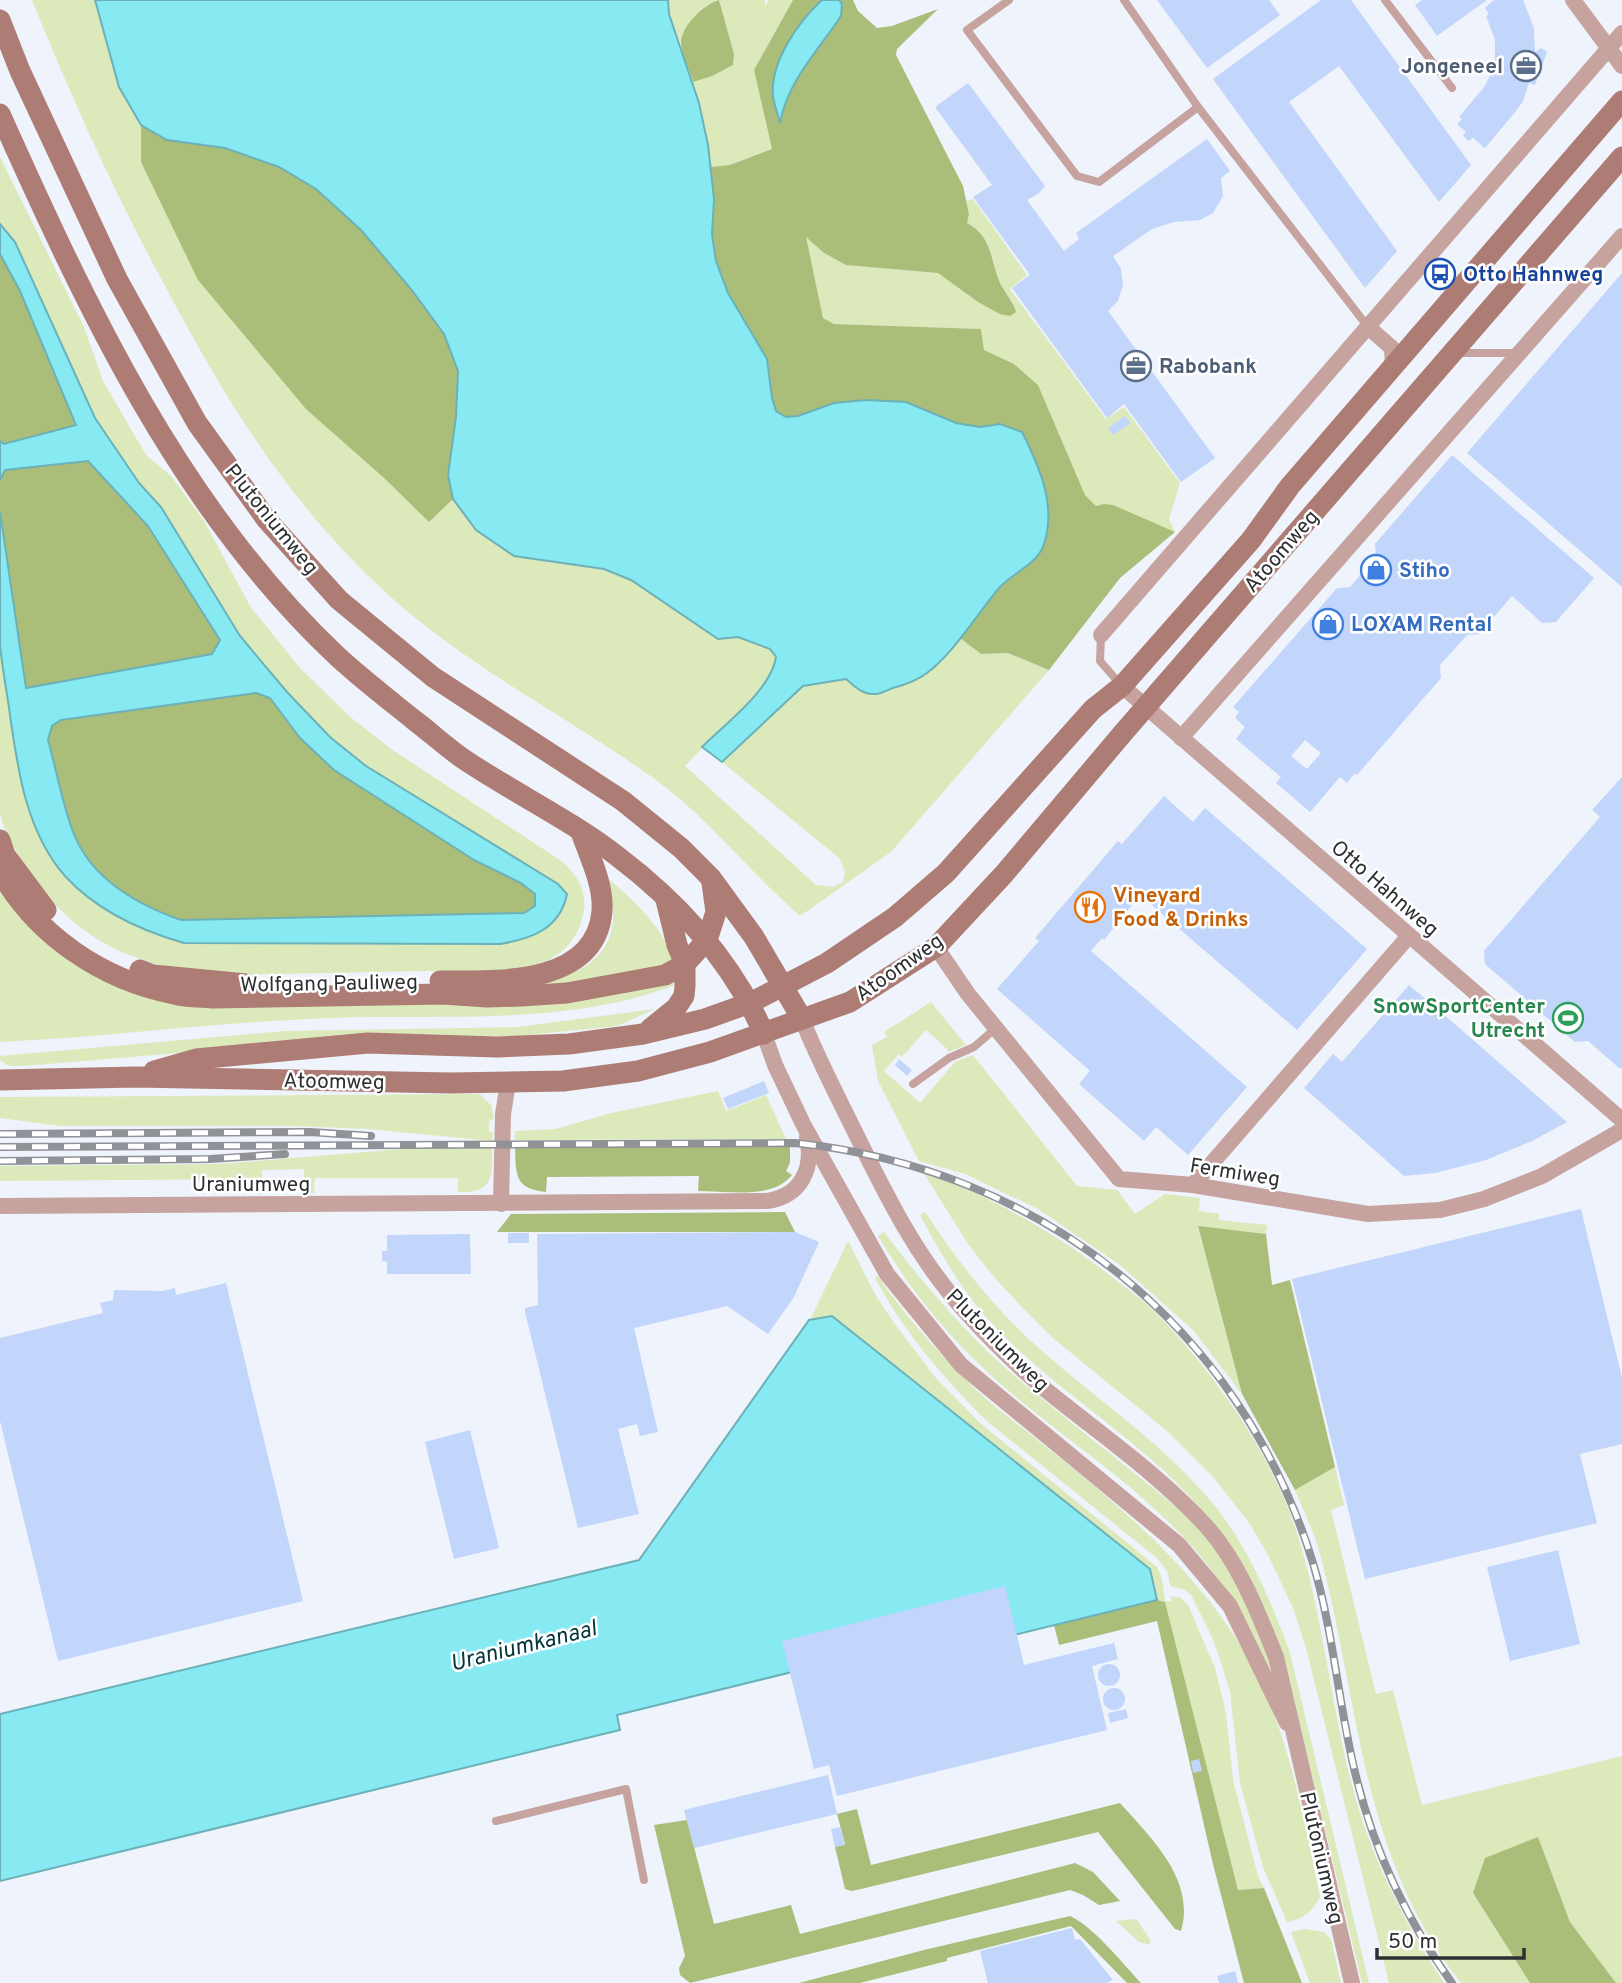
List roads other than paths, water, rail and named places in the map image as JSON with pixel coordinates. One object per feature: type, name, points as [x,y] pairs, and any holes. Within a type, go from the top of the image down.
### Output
[{"type":"main road","name":"Plutoniumweg","points":[[0,20],[20,71],[117,279],[197,423],[267,520],[339,600],[433,677],[623,801],[663,832],[711,878],[754,937],[802,1019]]},
{"type":"main road","name":"Atoomweg","points":[[135,1077],[196,1059],[277,1050],[368,1043],[497,1047],[569,1044],[643,1034],[705,1019],[750,1003],[827,963],[895,917],[946,873],[1093,709],[1122,686],[1251,540],[1290,486],[1622,101]]},
{"type":"main road","name":"Plutoniumweg","points":[[0,114],[64,256],[160,434],[233,540],[295,612],[339,657],[380,692],[460,757],[617,856],[665,898],[707,940],[750,1003],[764,1034]]},
{"type":"main road","name":"Atoomweg","points":[[0,1080],[135,1077],[508,1083],[563,1081],[638,1071],[710,1052],[850,1002],[936,947],[1004,874],[1145,707],[1622,157]]},
{"type":"main road","points":[[1393,366],[1421,390]]},
{"type":"main road","name":"Wolfgang Pauliweg","points":[[0,840],[5,855],[43,908],[77,938],[112,959],[153,975],[230,984],[339,983],[524,979],[570,962],[590,942],[598,927],[602,910],[593,867],[581,832]]},
{"type":"main road","name":"Wolfgang Pauliweg","points":[[0,871],[10,889],[41,926],[66,947],[109,972],[175,994],[212,998],[443,994],[487,997],[567,993],[665,975],[685,964],[707,940]]},
{"type":"main road","points":[[707,940],[716,912],[711,878]]},
{"type":"main road","points":[[643,1034],[676,1008],[684,996],[685,964],[677,945],[665,898]]},
{"type":"street","points":[[1573,0],[1622,66]]},
{"type":"street","points":[[1101,635],[1622,33]]},
{"type":"street","points":[[1181,738],[1622,236]]},
{"type":"street","points":[[1368,327],[1392,348],[1393,366]]},
{"type":"street","name":"Otto Hahnweg","points":[[1122,686],[1622,1120]]},
{"type":"street","points":[[1193,1185],[1408,937]]},
{"type":"street","name":"Fermiweg","points":[[936,947],[968,994],[1119,1179],[1193,1185],[1368,1214],[1440,1210],[1484,1199],[1542,1176],[1622,1130]]},
{"type":"street","name":"Plutoniumweg","points":[[802,1019],[890,1204],[911,1240],[944,1286],[963,1309],[1043,1388],[1143,1468],[1209,1528],[1238,1573],[1263,1623],[1276,1657],[1352,1983]]},
{"type":"street","name":"Plutoniumweg","points":[[764,1034],[775,1065],[804,1126],[887,1274],[961,1365],[1179,1545],[1230,1606],[1292,1732]]},
{"type":"street","points":[[501,1204],[503,1114],[508,1083]]},
{"type":"street","name":"Uraniumweg","points":[[0,1206],[767,1201],[792,1192],[802,1183],[810,1159],[804,1126]]},
{"type":"lane","points":[[1009,0],[967,30],[1077,176],[1099,182],[1198,107]]},
{"type":"lane","points":[[1124,0],[1198,107],[1368,327]]},
{"type":"lane","points":[[1385,0],[1451,89]]},
{"type":"lane","points":[[1453,353],[1519,353]]},
{"type":"lane","points":[[1101,635],[1100,661],[1122,686]]},
{"type":"lane","points":[[913,1084],[949,1058],[974,1046],[996,1028]]},
{"type":"lane","points":[[496,1821],[626,1789],[643,1880]]},
{"type":"water","points":[[95,0],[668,0],[669,14],[699,103],[708,145],[714,199],[712,235],[716,261],[728,293],[767,359],[776,411],[786,417],[798,416],[834,403],[867,400],[906,402],[956,423],[980,427],[1000,424],[1022,432],[1040,472],[1047,500],[1047,529],[1041,551],[1031,563],[999,588],[956,644],[923,676],[875,694],[862,691],[846,679],[803,686],[722,762],[702,747],[746,706],[766,682],[776,657],[770,649],[738,637],[718,639],[631,580],[604,569],[514,556],[476,530],[453,499],[448,475],[456,417],[458,371],[444,334],[411,289],[361,230],[316,189],[279,167],[225,148],[167,140],[141,125],[119,87]]},
{"type":"water","points":[[822,0],[839,0],[842,4],[841,16],[797,79],[780,123],[773,96],[776,70],[795,31]]},
{"type":"water","points":[[0,224],[15,242],[95,418],[139,483],[161,507],[240,636],[287,692],[330,737],[366,766],[558,884],[567,894],[558,916],[551,924],[523,939],[500,944],[184,943],[120,918],[91,899],[65,876],[40,839],[25,796],[16,752],[0,645],[0,512],[26,688],[212,654],[220,640],[148,526],[88,461],[5,470],[0,480],[0,441],[4,444],[76,425],[20,291],[0,254]],"holes":[[[256,693],[270,698],[300,738],[334,770],[474,860],[521,883],[535,894],[535,906],[524,913],[181,920],[131,897],[102,875],[80,846],[68,818],[48,740],[52,726],[61,720]]]},
{"type":"water","name":"Uraniumkanaal","points":[[832,1316],[1150,1569],[1157,1600],[912,1660],[902,1645],[617,1715],[620,1730],[0,1881],[0,1714],[639,1560],[809,1320]]},
{"type":"railway","points":[[0,1134],[310,1132],[371,1136]]},
{"type":"railway","points":[[0,1147],[795,1143],[885,1159],[969,1186],[1047,1224],[1119,1274],[1182,1333],[1236,1401],[1280,1478],[1320,1588],[1348,1742],[1370,1825],[1405,1907],[1452,1983]]},
{"type":"railway","points":[[0,1161],[210,1159],[285,1154]]},
{"type":"place","name":"Jongeneel","points":[[1526,66]]},
{"type":"place","name":"Otto Hahnweg","points":[[1440,274]]},
{"type":"place","name":"Rabobank","points":[[1136,366]]},
{"type":"place","name":"Stiho","points":[[1376,570]]},
{"type":"place","name":"LOXAM Rental","points":[[1328,624]]},
{"type":"place","name":"Vineyard Food & Drinks","points":[[1090,907]]},
{"type":"place","name":"SnowSportCenter Utrecht","points":[[1568,1018]]}]
